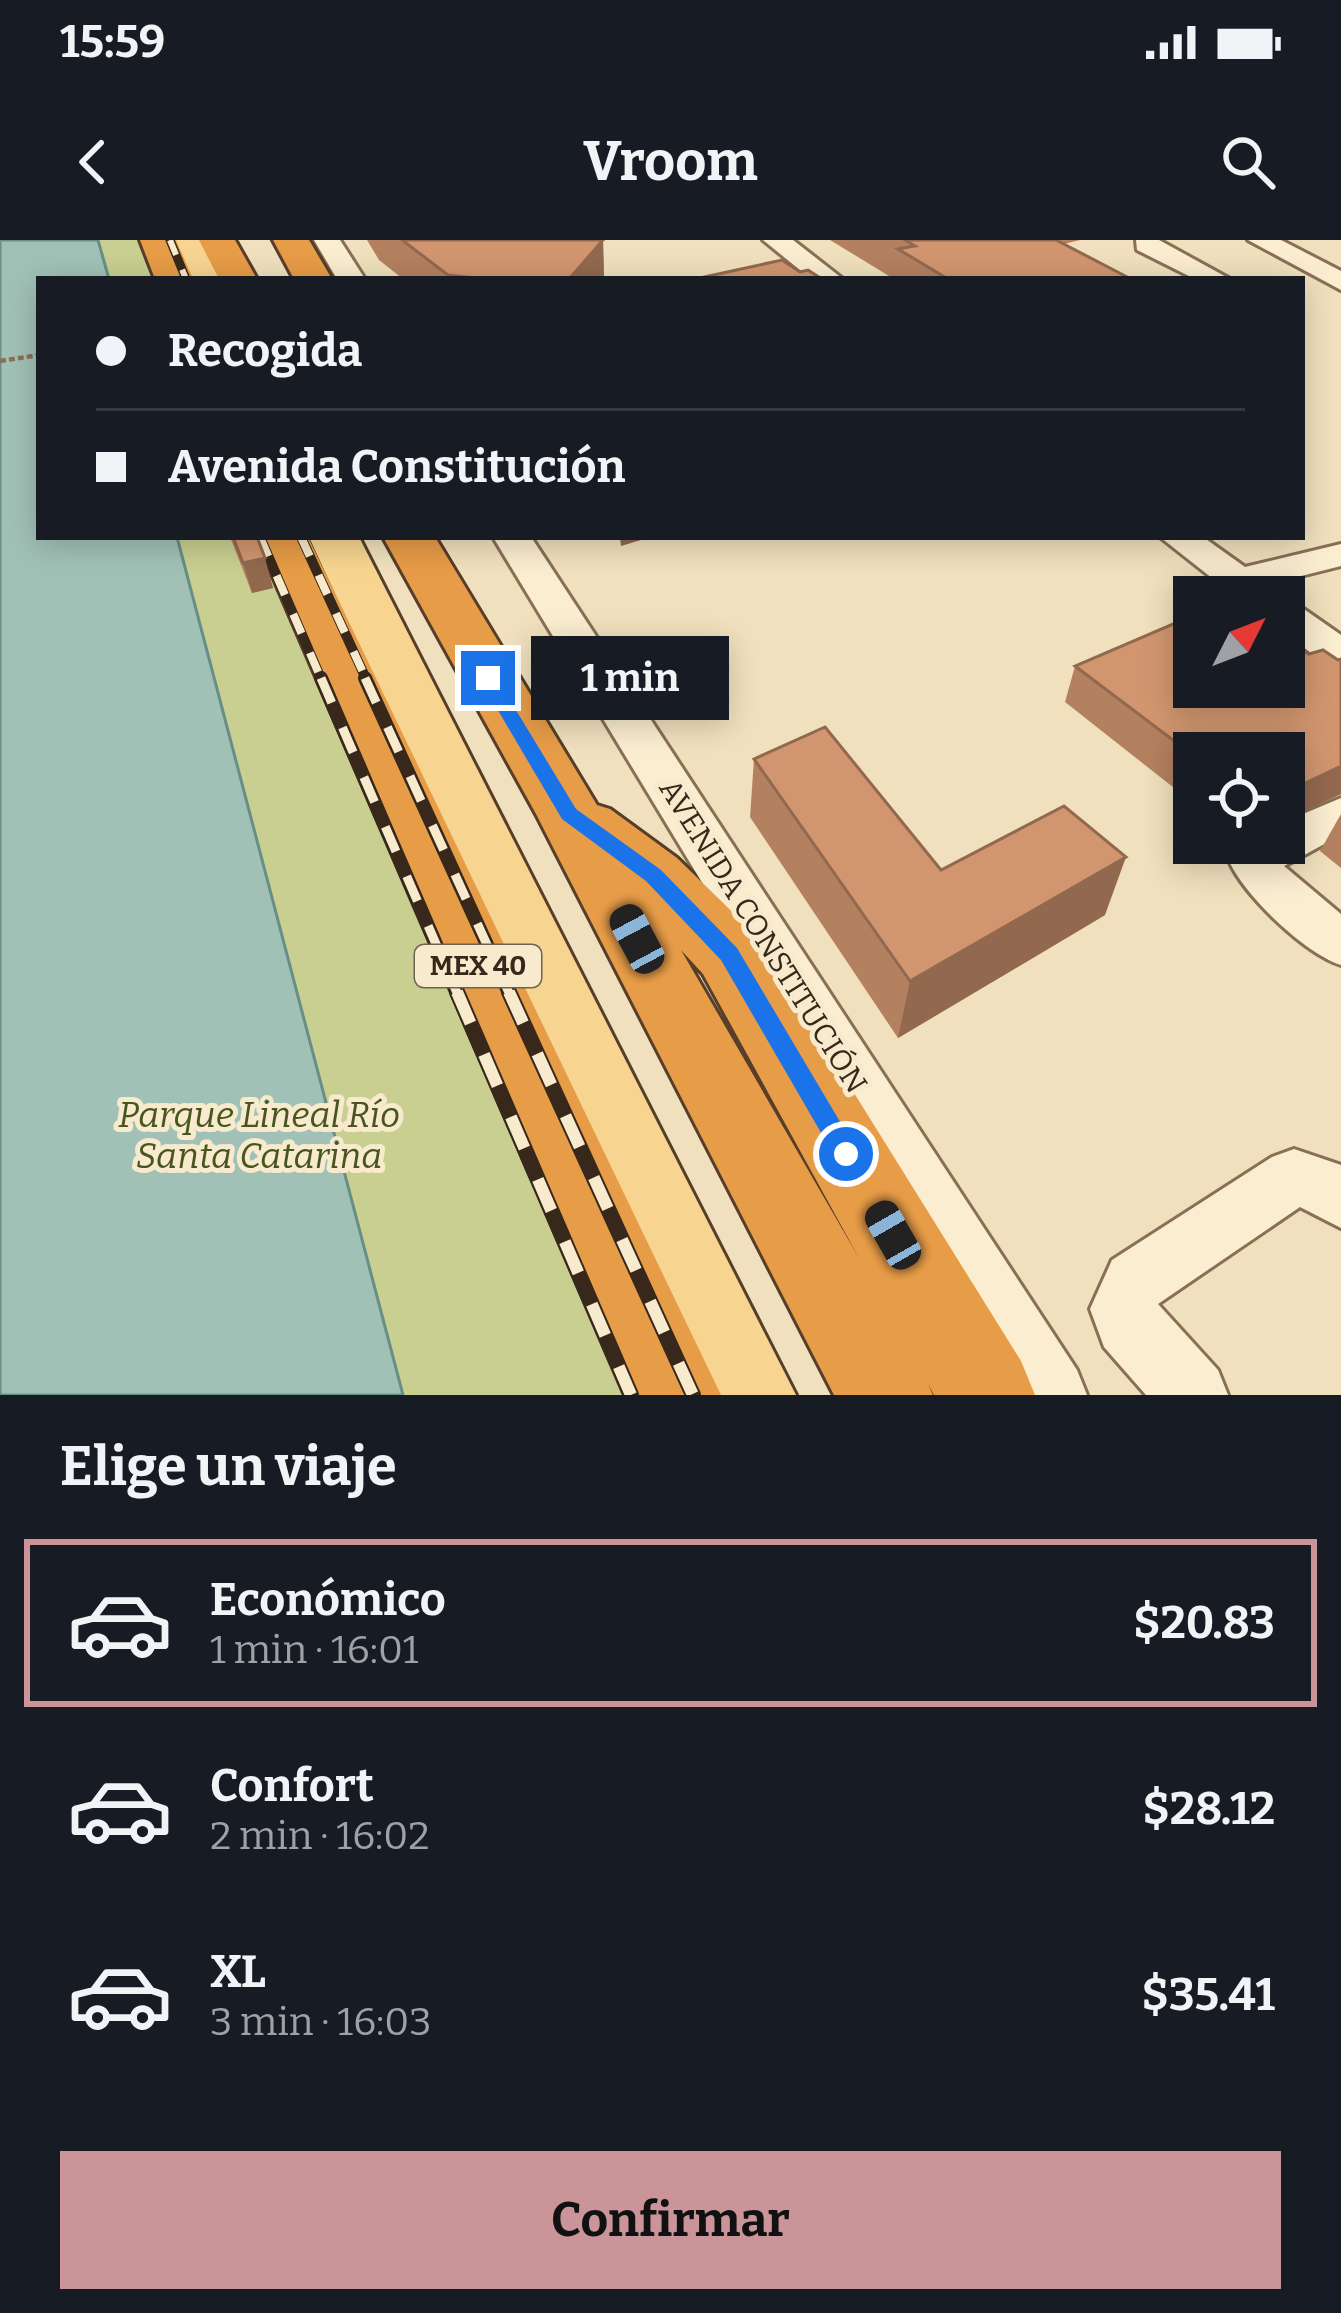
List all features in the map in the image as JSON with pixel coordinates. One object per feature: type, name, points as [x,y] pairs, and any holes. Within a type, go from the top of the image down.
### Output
[{"type":"highway","points":[[158,240],[173,276]]},
{"type":"highway","points":[[217,240],[236,276]]},
{"type":"highway","points":[[251,240],[270,276]]},
{"type":"highway","points":[[291,240],[311,276]]},
{"type":"highway","name":"MEX 40","points":[[283,540],[673,1395]]},
{"type":"highway","points":[[411,540],[569,814],[885,1395]]},
{"type":"highway","points":[[445,540],[468,592],[467,644]]},
{"type":"highway","points":[[569,814],[653,875],[729,954],[987,1395]]},
{"type":"main road","points":[[190,240],[207,276]]},
{"type":"main road","points":[[335,540],[750,1395]]},
{"type":"street","points":[[326,240],[349,276]]},
{"type":"street","points":[[776,240],[825,276]]},
{"type":"street","points":[[1262,240],[1341,284]]},
{"type":"street","points":[[1146,244],[1210,276]]},
{"type":"street","points":[[1305,295],[1341,284]]},
{"type":"street","name":"AVENIDA CONSTITUCIÓN","points":[[514,540],[1052,1395]]},
{"type":"street","points":[[1183,540],[1232,576]]},
{"type":"street","points":[[1285,576],[1341,555]]},
{"type":"street","points":[[1305,629],[1341,656]]},
{"type":"street","points":[[1305,833],[1341,815]]},
{"type":"street","points":[[1255,864],[1260,874],[1341,944]]},
{"type":"street","points":[[1193,1395],[1128,1324],[1123,1310],[1136,1282],[1294,1177],[1310,1179],[1341,1199]]},
{"type":"path","points":[[0,362],[36,356]]},
{"type":"green space","name":"Parque Lineal Río Santa Catarina","points":[[0,240],[148,240],[160,276],[36,276],[36,540],[261,540],[670,1395],[0,1395]]},
{"type":"water","name":"Parque Lineal Río Santa Catarina","points":[[0,240],[98,240],[108,276],[36,276],[36,540],[178,540],[403,1395],[0,1395]]},
{"type":"building","points":[[402,240],[603,240],[572,276],[448,275]]},
{"type":"building","points":[[905,240],[1056,240],[1125,276],[943,276],[898,249],[915,246]]},
{"type":"building","points":[[782,260],[817,276],[709,276]]},
{"type":"building","points":[[234,540],[258,540],[265,558],[243,563]]},
{"type":"building","points":[[1173,624],[1173,708],[1305,708],[1305,651],[1323,650],[1341,659],[1341,766],[1305,783],[1305,732],[1173,732],[1173,740],[1075,666]]},
{"type":"building","points":[[825,727],[941,870],[1064,806],[1126,857],[910,981],[754,759]]},
{"type":"railway","points":[[170,240],[185,276]]},
{"type":"railway","points":[[261,540],[322,681]]},
{"type":"railway","points":[[302,540],[367,681]]},
{"type":"railway","points":[[321,678],[458,995]]},
{"type":"railway","points":[[365,678],[510,995]]},
{"type":"railway","points":[[457,992],[631,1395]]},
{"type":"railway","points":[[509,992],[693,1395]]},
{"type":"route","points":[[488,678],[569,814],[653,875],[729,954],[846,1154]]}]
